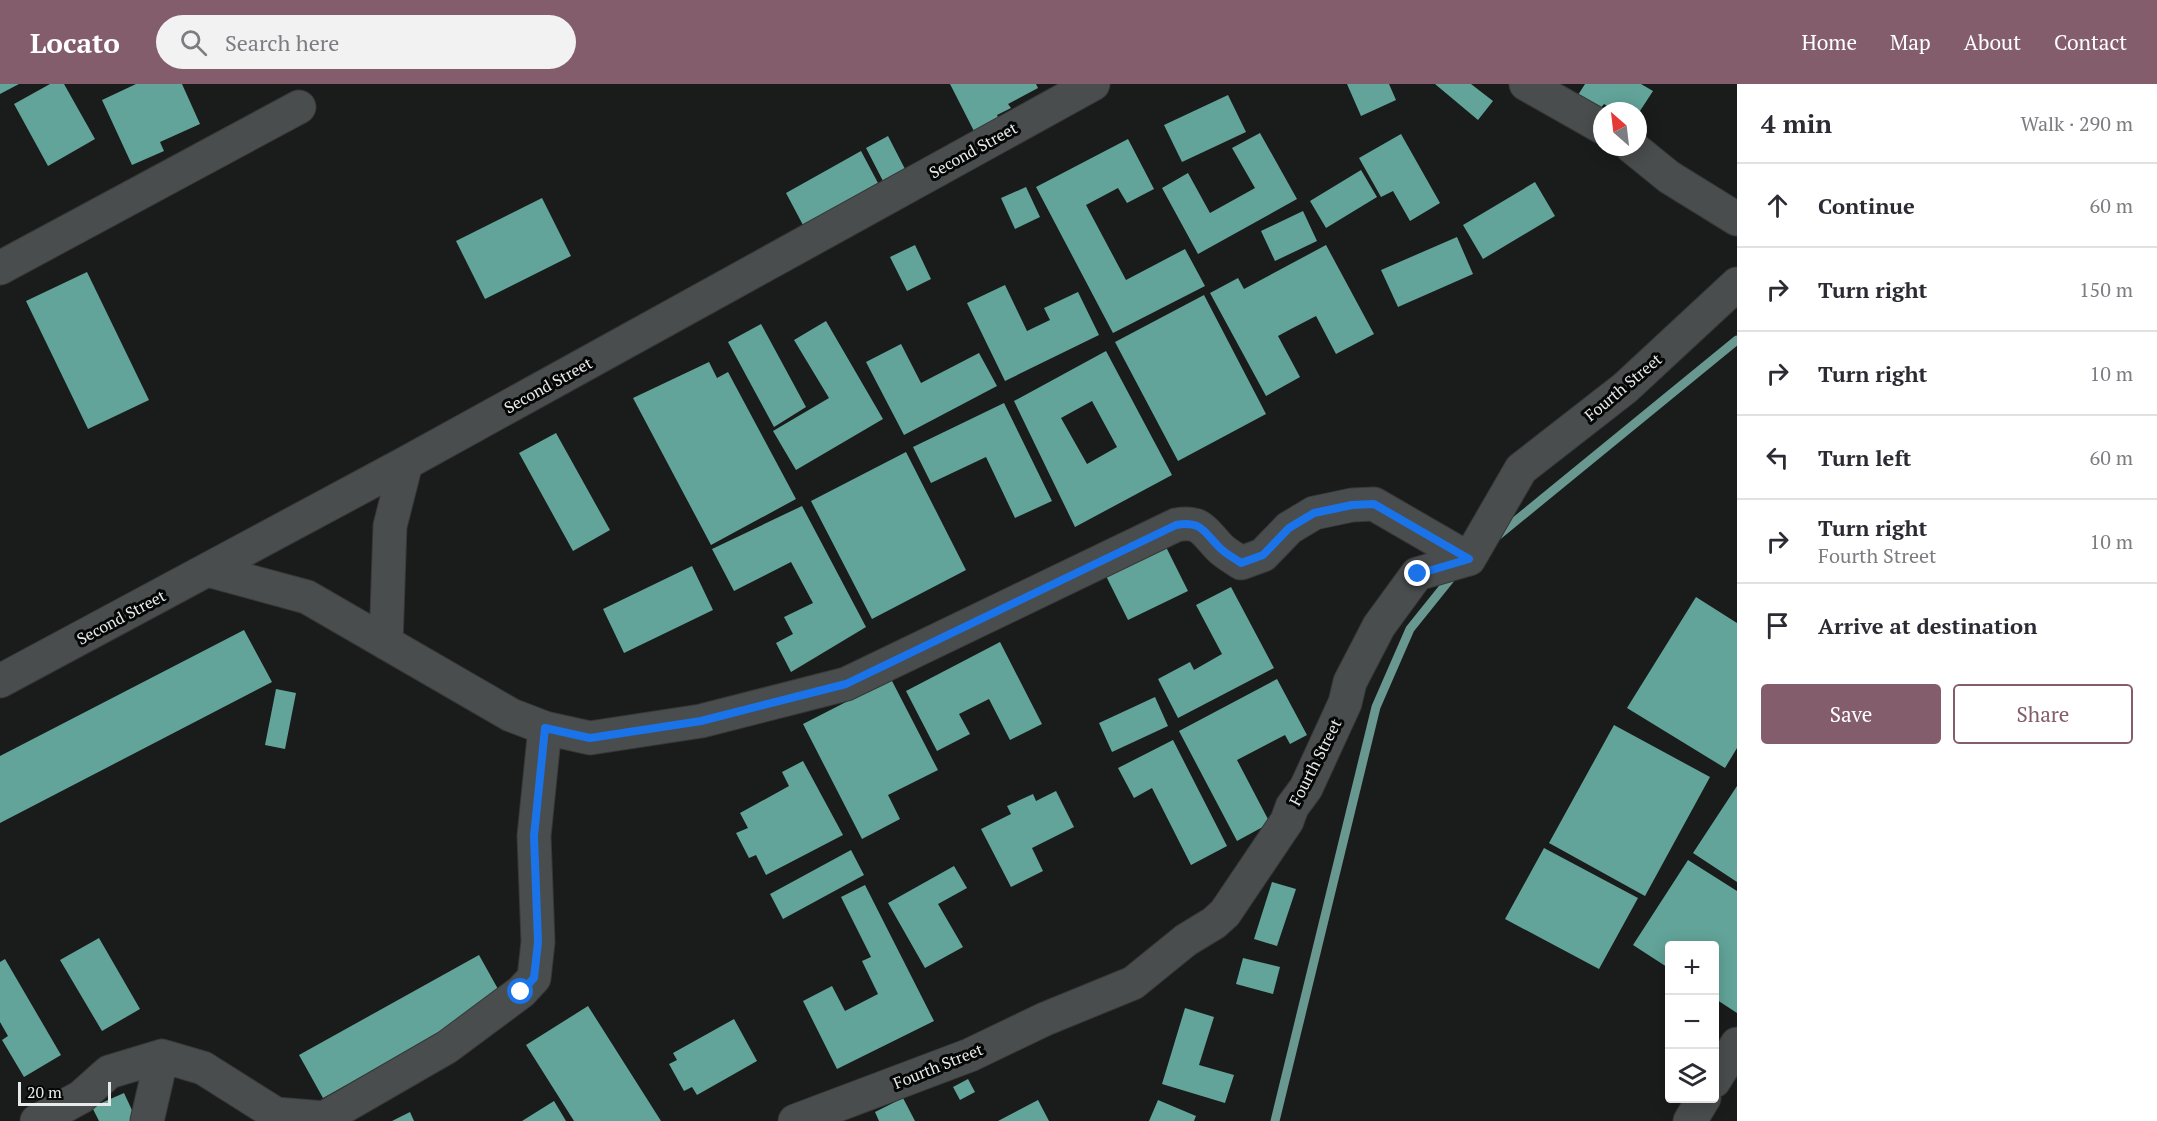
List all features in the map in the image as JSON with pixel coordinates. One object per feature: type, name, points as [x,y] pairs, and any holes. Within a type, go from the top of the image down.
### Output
[{"type":"street","name":"Second Street","points":[[0,681],[406,463],[1093,84]]},
{"type":"street","points":[[1526,84],[1593,122]]},
{"type":"street","points":[[0,268],[299,107]]},
{"type":"street","points":[[1643,156],[1669,177],[1737,219]]},
{"type":"street","name":"Fourth Street","points":[[795,1121],[970,1055],[1045,1019],[1133,982],[1185,940],[1214,923],[1225,913],[1246,884],[1306,788],[1345,704],[1350,682],[1379,626],[1418,574],[1469,559],[1521,469],[1625,388],[1737,284]]},
{"type":"street","points":[[386,643],[390,526],[406,463]]},
{"type":"street","points":[[208,570],[307,597],[510,715],[545,728],[590,738],[701,721],[846,684],[1176,525],[1189,522],[1207,531],[1221,549],[1241,563],[1263,555],[1289,528],[1314,513],[1352,505],[1374,504],[1469,559]]},
{"type":"street","points":[[37,1121],[81,1097],[109,1072],[162,1056],[203,1068],[276,1114],[324,1118],[447,1047],[521,992],[534,978],[538,942],[534,836],[545,728]]},
{"type":"street","points":[[1719,1073],[1737,1044]]},
{"type":"street","points":[[147,1121],[162,1056]]},
{"type":"street","points":[[1690,1121],[1701,1103]]},
{"type":"building","points":[[0,84],[19,84],[0,94]]},
{"type":"building","points":[[50,84],[64,84],[95,139],[48,166],[14,104]]},
{"type":"building","points":[[136,84],[182,84],[200,124],[160,142],[164,151],[132,165],[102,100]]},
{"type":"building","points":[[950,84],[1036,84],[1038,88],[1008,104],[1011,108],[997,115],[1000,122],[976,135]]},
{"type":"building","points":[[1347,84],[1389,84],[1396,100],[1361,116]]},
{"type":"building","points":[[1435,84],[1471,84],[1493,101],[1478,120]]},
{"type":"building","points":[[1585,84],[1641,84],[1653,91],[1646,102],[1593,102],[1593,105],[1578,95]]},
{"type":"building","points":[[1228,95],[1246,132],[1182,162],[1164,125]]},
{"type":"building","points":[[1260,133],[1297,199],[1198,254],[1162,188],[1188,173],[1210,213],[1255,188],[1232,148]]},
{"type":"building","points":[[1401,134],[1440,203],[1410,221],[1393,191],[1381,197],[1359,158]]},
{"type":"building","points":[[888,136],[905,169],[883,181],[866,148]]},
{"type":"building","points":[[1128,139],[1154,189],[1127,203],[1118,188],[1086,205],[1126,280],[1185,249],[1205,286],[1113,333],[1036,187]]},
{"type":"building","points":[[861,151],[878,183],[803,225],[786,193]]},
{"type":"building","points":[[1361,170],[1377,197],[1326,228],[1310,201]]},
{"type":"building","points":[[1535,182],[1555,216],[1483,259],[1463,225]]},
{"type":"building","points":[[1026,187],[1040,217],[1015,229],[1001,198]]},
{"type":"building","points":[[542,198],[571,256],[485,299],[456,241]]},
{"type":"building","points":[[1303,211],[1317,241],[1275,261],[1261,231]]},
{"type":"building","points":[[1457,237],[1473,274],[1398,307],[1381,270]]},
{"type":"building","points":[[915,245],[931,279],[907,291],[890,257]]},
{"type":"building","points":[[1326,245],[1374,334],[1336,354],[1316,316],[1278,336],[1300,377],[1266,396],[1210,293],[1238,278],[1244,289]]},
{"type":"building","points":[[87,272],[149,400],[88,429],[26,301]]},
{"type":"building","points":[[1005,285],[1027,331],[1050,320],[1044,308],[1078,292],[1099,335],[1005,381],[967,303]]},
{"type":"building","points":[[1204,295],[1266,414],[1178,461],[1115,342]]},
{"type":"building","points":[[826,321],[883,419],[796,470],[773,431],[829,398],[794,340]]},
{"type":"building","points":[[761,324],[806,407],[774,427],[728,342]]},
{"type":"building","points":[[901,344],[921,383],[979,353],[997,386],[904,435],[866,362]]},
{"type":"building","points":[[1106,351],[1172,475],[1075,527],[1014,401]],"holes":[[[1092,401],[1117,447],[1087,464],[1061,418]]]},
{"type":"building","points":[[709,362],[717,378],[728,372],[796,499],[711,545],[633,398]]},
{"type":"building","points":[[1004,403],[1052,501],[1015,518],[986,457],[931,483],[913,447]]},
{"type":"building","points":[[556,433],[610,530],[573,551],[519,453]]},
{"type":"building","points":[[906,452],[966,570],[872,619],[811,501]]},
{"type":"building","points":[[802,506],[866,627],[791,672],[776,643],[793,634],[784,617],[813,603],[791,562],[734,591],[712,549]]},
{"type":"building","points":[[1166,547],[1188,591],[1128,620],[1106,576]]},
{"type":"building","points":[[692,566],[713,610],[624,653],[603,609]]},
{"type":"building","points":[[1231,587],[1274,668],[1178,718],[1158,679],[1190,662],[1194,670],[1222,654],[1196,605]]},
{"type":"building","points":[[1696,597],[1737,623],[1737,748],[1725,768],[1627,708]]},
{"type":"building","points":[[244,630],[272,682],[0,823],[0,756]]},
{"type":"building","points":[[1000,642],[1042,724],[1010,740],[989,699],[959,714],[970,734],[937,751],[906,691]]},
{"type":"building","points":[[891,679],[938,770],[888,795],[900,819],[862,839],[803,724]]},
{"type":"building","points":[[1277,679],[1307,735],[1290,744],[1285,735],[1237,760],[1270,823],[1237,841],[1179,731]]},
{"type":"building","points":[[276,689],[296,693],[285,749],[265,745]]},
{"type":"building","points":[[1155,697],[1168,726],[1112,752],[1099,723]]},
{"type":"building","points":[[1614,725],[1710,777],[1645,896],[1549,843]]},
{"type":"building","points":[[1173,740],[1227,846],[1191,865],[1152,788],[1134,798],[1118,768]]},
{"type":"building","points":[[803,761],[843,835],[766,875],[756,855],[749,858],[736,833],[748,828],[740,813],[789,786],[782,772]]},
{"type":"building","points":[[1737,786],[1737,882],[1693,853]]},
{"type":"building","points":[[1056,791],[1074,827],[1032,848],[1043,871],[1011,887],[981,829],[1011,814],[1007,806],[1033,794],[1036,801]]},
{"type":"building","points":[[1544,848],[1638,898],[1599,969],[1505,919]]},
{"type":"building","points":[[851,850],[864,875],[783,919],[770,894]]},
{"type":"building","points":[[1688,860],[1737,891],[1737,1013],[1719,1001],[1719,941],[1665,941],[1665,966],[1633,945]]},
{"type":"building","points":[[954,866],[967,888],[938,904],[963,947],[925,968],[888,903]]},
{"type":"building","points":[[1272,882],[1296,889],[1277,946],[1254,939]]},
{"type":"building","points":[[865,885],[934,1021],[837,1069],[803,1001],[832,986],[845,1011],[878,994],[862,961],[871,957],[841,897]]},
{"type":"building","points":[[99,938],[140,1009],[102,1031],[60,960]]},
{"type":"building","points":[[479,955],[503,998],[323,1098],[299,1055]]},
{"type":"building","points":[[1243,958],[1280,967],[1273,994],[1236,984]]},
{"type":"building","points":[[5,959],[61,1055],[24,1077],[2,1040],[8,1036],[0,1022],[0,962]]},
{"type":"building","points":[[588,1006],[661,1121],[574,1121],[526,1045]]},
{"type":"building","points":[[1185,1008],[1214,1017],[1199,1065],[1234,1075],[1225,1103],[1162,1084]]},
{"type":"building","points":[[734,1019],[757,1061],[697,1095],[692,1087],[684,1091],[669,1064],[677,1060],[673,1053]]},
{"type":"building","points":[[968,1079],[975,1092],[960,1100],[953,1087]]},
{"type":"building","points":[[124,1093],[137,1121],[99,1121],[92,1107]]},
{"type":"building","points":[[903,1098],[915,1121],[879,1121],[875,1112]]},
{"type":"building","points":[[1038,1100],[1049,1121],[998,1121]]},
{"type":"building","points":[[1158,1100],[1196,1116],[1194,1121],[1149,1121]]},
{"type":"building","points":[[554,1101],[566,1121],[522,1121]]},
{"type":"building","points":[[410,1112],[414,1121],[392,1121]]},
{"type":"waterway","points":[[1496,537],[1737,340]]},
{"type":"waterway","points":[[1275,1121],[1376,707],[1410,629],[1455,573]]},
{"type":"route","points":[[521,992],[534,978],[538,942],[534,836],[545,728],[590,738],[701,721],[846,684],[1176,525],[1189,522],[1207,531],[1221,549],[1241,563],[1263,555],[1289,528],[1314,513],[1352,505],[1374,504],[1469,559],[1418,574]]}]
